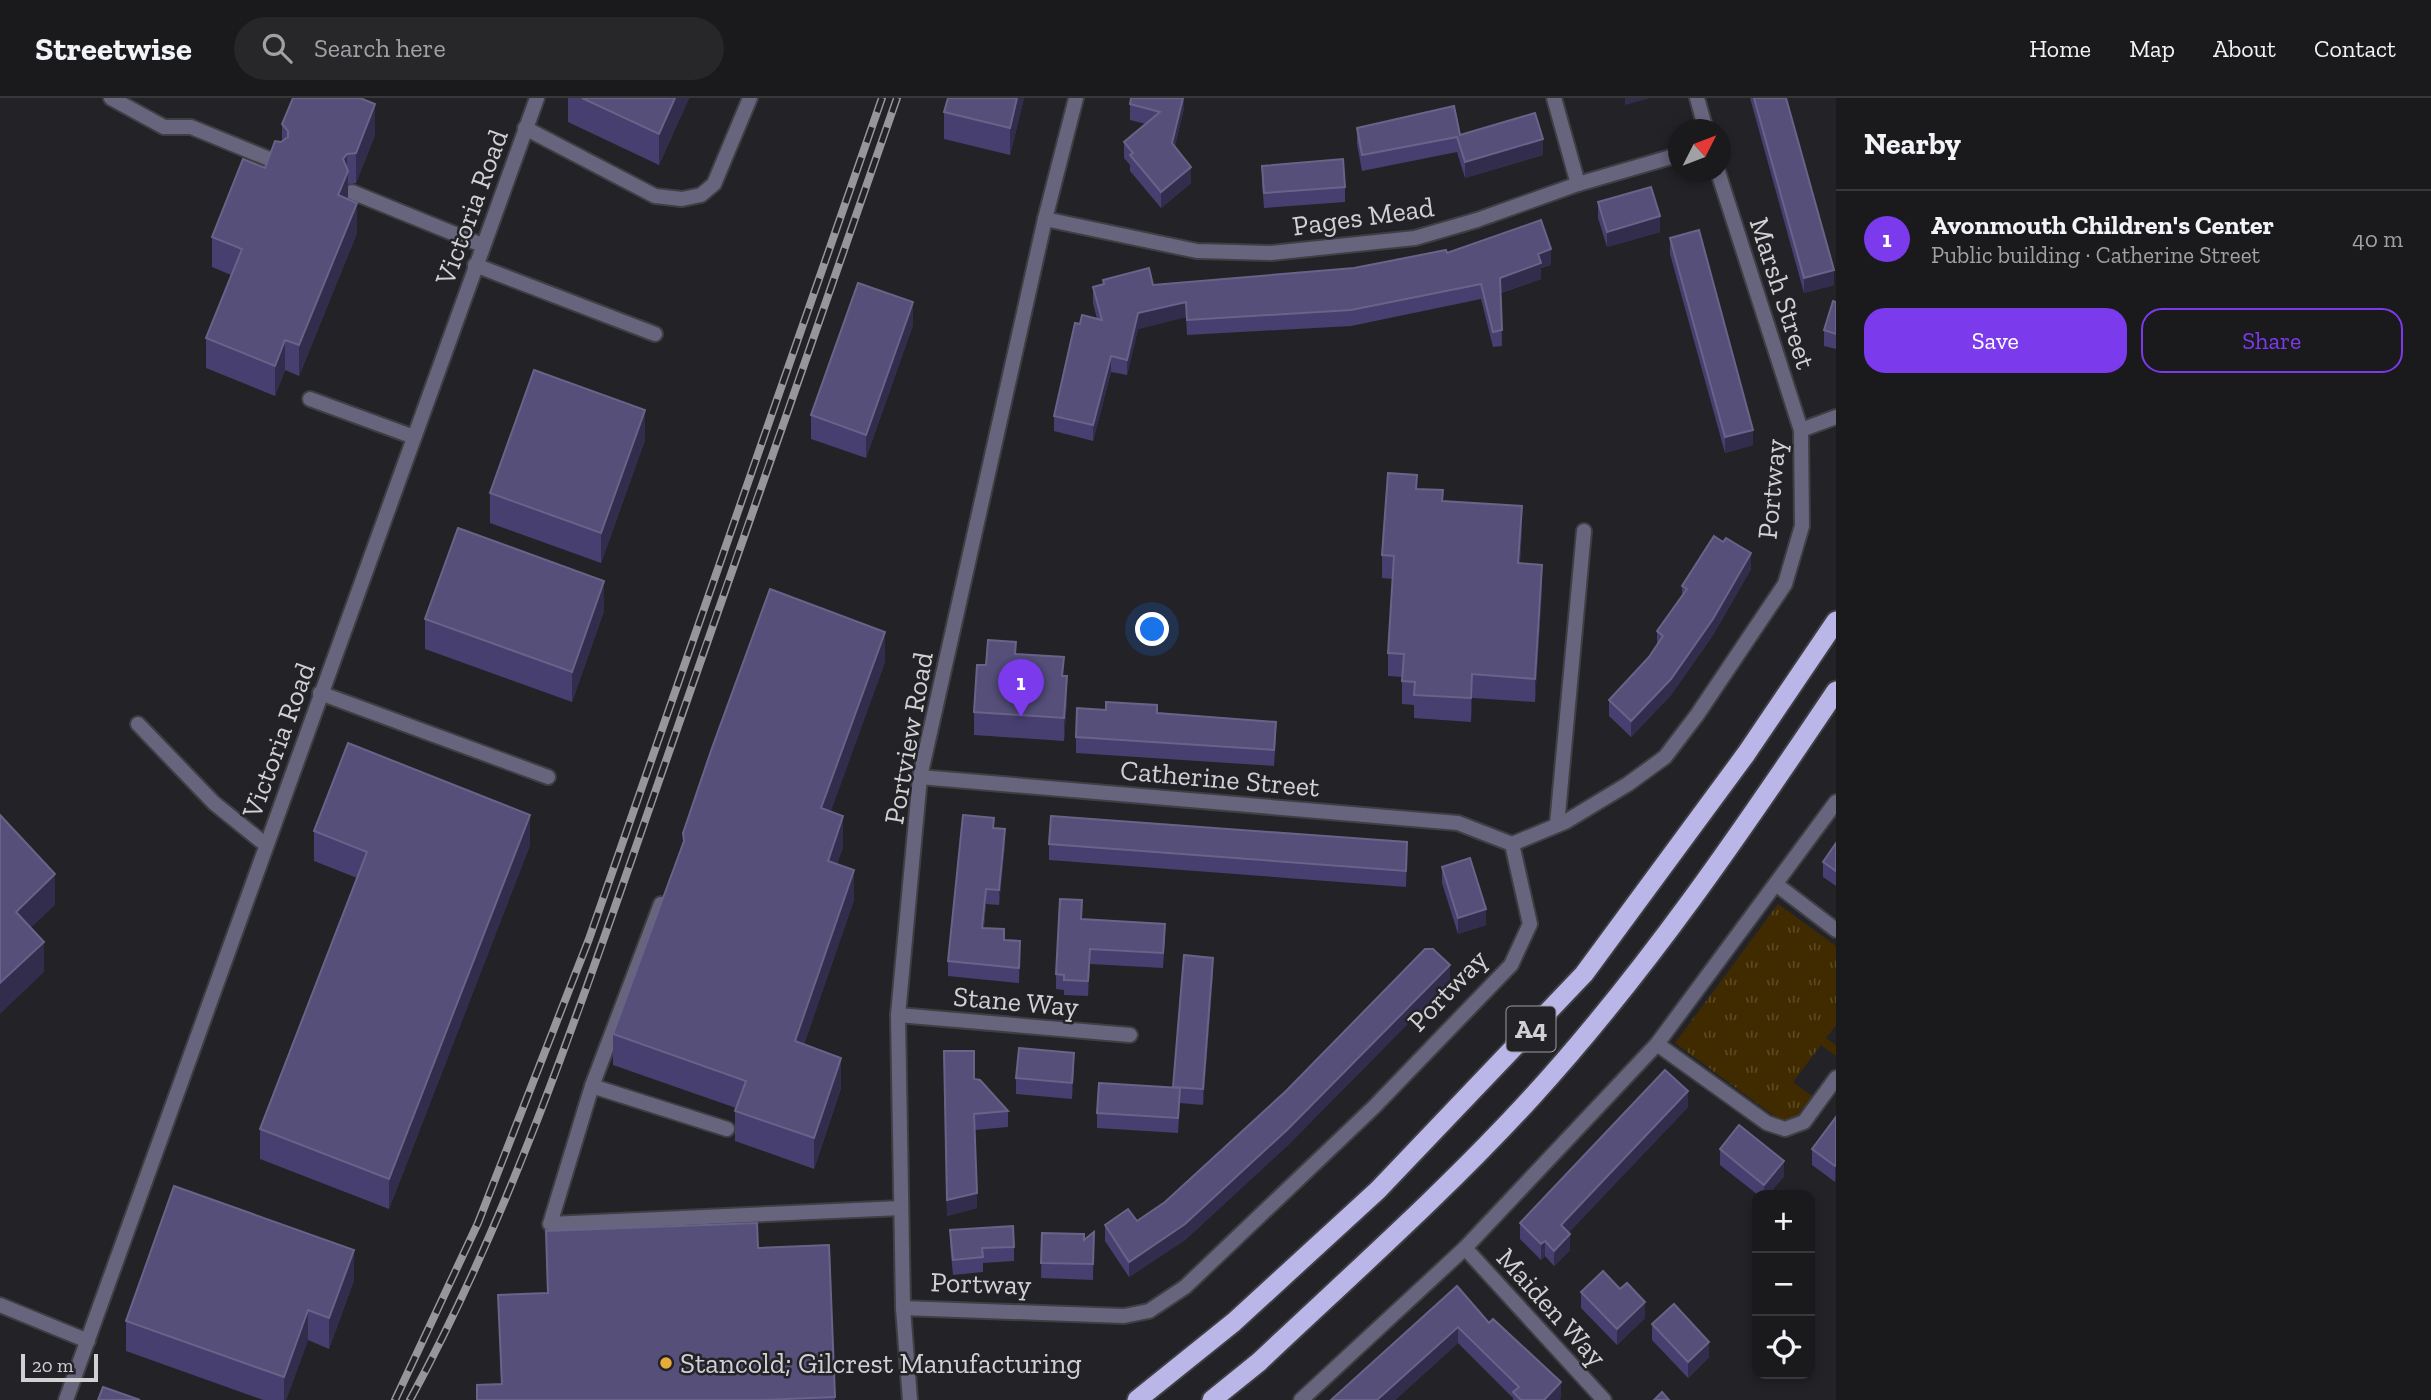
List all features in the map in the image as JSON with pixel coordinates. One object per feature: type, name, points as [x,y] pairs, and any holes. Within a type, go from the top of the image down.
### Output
[{"type":"highway","name":"A4","points":[[1137,1400],[1234,1322],[1378,1190],[1584,974],[1746,754],[1836,621]]},
{"type":"highway","name":"A4","points":[[1212,1400],[1278,1344],[1531,1098],[1624,991],[1754,814],[1836,691]]},
{"type":"street","points":[[111,98],[164,127],[191,127],[279,163]]},
{"type":"street","name":"Victoria Road","points":[[66,1400],[537,98]]},
{"type":"street","points":[[525,128],[654,196],[682,199],[701,195],[714,184],[750,98]]},
{"type":"street","name":"Portview Road","points":[[910,1400],[903,1308],[898,1015],[920,777],[1045,219],[1076,98]]},
{"type":"street","points":[[1554,98],[1578,184]]},
{"type":"street","points":[[1698,98],[1703,119]]},
{"type":"street","name":"Pages Mead","points":[[1045,219],[1197,251],[1271,253],[1415,238],[1578,184],[1668,158]]},
{"type":"street","name":"Marsh Street","points":[[1721,182],[1801,430]]},
{"type":"street","points":[[352,192],[482,246]]},
{"type":"street","points":[[475,265],[655,334]]},
{"type":"street","points":[[310,399],[414,437]]},
{"type":"street","name":"Portway","points":[[903,1308],[1124,1316],[1149,1311],[1185,1287],[1374,1107],[1511,965],[1530,924],[1512,844],[1557,825],[1628,784],[1665,757],[1785,584],[1802,526],[1801,430],[1836,417]]},
{"type":"street","points":[[1557,825],[1584,531]]},
{"type":"street","points":[[320,693],[548,777]]},
{"type":"street","points":[[138,724],[214,803],[266,845]]},
{"type":"street","name":"Catherine Street","points":[[920,777],[1458,823],[1512,844]]},
{"type":"street","points":[[1301,1400],[1465,1248],[1657,1044],[1836,802]]},
{"type":"street","points":[[1777,885],[1836,930]]},
{"type":"street","points":[[665,894],[592,1086],[550,1224],[901,1208]]},
{"type":"street","name":"Stane Way","points":[[898,1015],[1130,1035]]},
{"type":"street","points":[[1657,1044],[1767,1123],[1785,1129],[1804,1122],[1836,1079]]},
{"type":"street","points":[[592,1086],[727,1129]]},
{"type":"street","name":"Maiden Way","points":[[1465,1248],[1604,1400]]},
{"type":"street","points":[[0,1305],[88,1341]]},
{"type":"green space","points":[[1778,904],[1836,946],[1836,1025],[1826,1038],[1836,1045],[1836,1056],[1821,1045],[1793,1082],[1812,1096],[1796,1117],[1781,1121],[1675,1043]]},
{"type":"building","points":[[293,98],[360,98],[375,104],[356,153],[347,154],[343,159],[348,171],[338,195],[357,203],[299,345],[285,340],[275,366],[206,338],[242,249],[212,237],[243,159],[265,168],[275,141],[281,142],[288,137],[288,131],[282,124]]},
{"type":"building","points":[[582,98],[675,98],[659,134]]},
{"type":"building","points":[[948,98],[1017,98],[1010,128],[944,112]]},
{"type":"building","points":[[1131,98],[1183,98],[1172,143],[1191,167],[1161,192],[1130,155],[1133,153],[1124,142],[1160,112],[1130,104]]},
{"type":"building","points":[[1754,98],[1786,98],[1834,270],[1804,278]]},
{"type":"building","points":[[1454,106],[1460,135],[1535,113],[1543,139],[1465,162],[1457,137],[1362,155],[1357,128]]},
{"type":"building","points":[[1343,159],[1345,187],[1264,193],[1262,166]]},
{"type":"building","points":[[1651,187],[1660,216],[1607,232],[1598,202]]},
{"type":"building","points":[[1541,220],[1551,249],[1538,254],[1541,263],[1500,278],[1502,330],[1493,332],[1481,284],[1351,310],[1187,320],[1186,302],[1138,313],[1127,360],[1111,356],[1093,425],[1054,416],[1075,323],[1080,324],[1082,315],[1102,320],[1093,287],[1104,284],[1103,280],[1149,268],[1153,285],[1354,268],[1446,250],[1447,253]]},
{"type":"building","points":[[1699,230],[1753,430],[1725,437],[1670,238]]},
{"type":"building","points":[[858,283],[913,302],[866,435],[811,415]]},
{"type":"building","points":[[1833,301],[1836,302],[1836,334],[1824,330]]},
{"type":"building","points":[[534,370],[645,410],[601,533],[490,493]]},
{"type":"building","points":[[1388,473],[1417,475],[1416,489],[1443,490],[1442,501],[1522,506],[1518,563],[1542,565],[1535,679],[1472,674],[1471,698],[1414,695],[1415,682],[1402,681],[1404,654],[1388,653],[1394,556],[1382,555]]},
{"type":"building","points":[[458,528],[604,581],[572,672],[425,619]]},
{"type":"building","points":[[1714,536],[1723,542],[1726,538],[1751,553],[1713,619],[1671,679],[1631,721],[1609,700],[1649,657],[1663,636],[1657,631],[1687,589],[1682,586]]},
{"type":"building","points":[[770,589],[885,632],[821,808],[843,816],[828,861],[854,870],[795,1041],[841,1058],[814,1138],[735,1111],[746,1081],[613,1034],[684,841],[683,833],[712,748]]},
{"type":"building","points":[[988,640],[1016,642],[1015,654],[1064,657],[1062,676],[1067,676],[1064,718],[974,712],[977,665],[986,665]]},
{"type":"building","points":[[1106,702],[1157,705],[1157,713],[1276,722],[1274,750],[1076,737],[1077,708],[1106,710]]},
{"type":"building","points":[[348,743],[530,815],[389,1179],[260,1129],[367,852],[314,831]]},
{"type":"building","points":[[0,815],[55,874],[16,912],[44,942],[0,983]]},
{"type":"building","points":[[963,815],[994,818],[993,828],[1005,829],[999,890],[986,889],[982,928],[1004,929],[1004,940],[1020,941],[1019,968],[948,961]]},
{"type":"building","points":[[1051,816],[1407,842],[1406,871],[1049,844]]},
{"type":"building","points":[[1836,843],[1836,871],[1823,862]]},
{"type":"building","points":[[1470,858],[1486,909],[1458,918],[1442,867]]},
{"type":"building","points":[[1060,899],[1082,900],[1081,919],[1165,924],[1163,953],[1090,949],[1088,981],[1064,980],[1064,975],[1056,974]]},
{"type":"building","points":[[1425,949],[1433,949],[1450,965],[1288,1129],[1185,1224],[1129,1262],[1105,1225],[1128,1209],[1137,1221],[1165,1202],[1286,1091]]},
{"type":"building","points":[[1184,955],[1213,958],[1203,1089],[1173,1087]]},
{"type":"building","points":[[1019,1048],[1074,1053],[1072,1083],[1016,1078]]},
{"type":"building","points":[[944,1051],[974,1051],[974,1079],[980,1080],[1008,1111],[974,1114],[977,1193],[947,1200]]},
{"type":"building","points":[[1665,1070],[1688,1091],[1561,1225],[1570,1234],[1554,1251],[1545,1241],[1541,1244],[1520,1223]]},
{"type":"building","points":[[1099,1083],[1180,1088],[1178,1118],[1097,1113]]},
{"type":"building","points":[[1836,1117],[1836,1164],[1835,1166],[1812,1149]]},
{"type":"building","points":[[1739,1125],[1784,1161],[1764,1185],[1720,1149]]},
{"type":"building","points":[[174,1186],[354,1250],[329,1318],[308,1310],[284,1377],[126,1321]]},
{"type":"building","name":"Stancold; Gilcrest Manufacturing","points":[[757,1223],[758,1248],[829,1245],[835,1397],[760,1400],[477,1400],[477,1385],[502,1384],[498,1295],[548,1293],[546,1231]]},
{"type":"building","points":[[1013,1226],[1014,1247],[982,1248],[983,1257],[953,1260],[950,1230]]},
{"type":"building","points":[[1094,1232],[1093,1264],[1041,1263],[1042,1233],[1084,1234],[1084,1240]]},
{"type":"building","points":[[1603,1271],[1620,1289],[1627,1283],[1645,1302],[1617,1329],[1581,1292]]},
{"type":"building","points":[[1457,1286],[1489,1323],[1493,1319],[1561,1382],[1544,1400],[1521,1400],[1513,1392],[1519,1387],[1458,1327],[1377,1400],[1331,1400]]},
{"type":"building","points":[[1674,1304],[1709,1342],[1688,1362],[1652,1324]]},
{"type":"building","points":[[103,1387],[140,1400],[98,1400]]},
{"type":"building","points":[[1662,1392],[1669,1400],[1654,1400]]},
{"type":"railway","points":[[395,1400],[478,1223],[589,939],[882,98]]},
{"type":"railway","points":[[410,1400],[481,1254],[544,1104],[897,98]]},
{"type":"place","name":"Avonmouth Children's Center","points":[[1021,717]]},
{"type":"place","name":"Stancold; Gilcrest Manufacturing","points":[[666,1363]]}]
